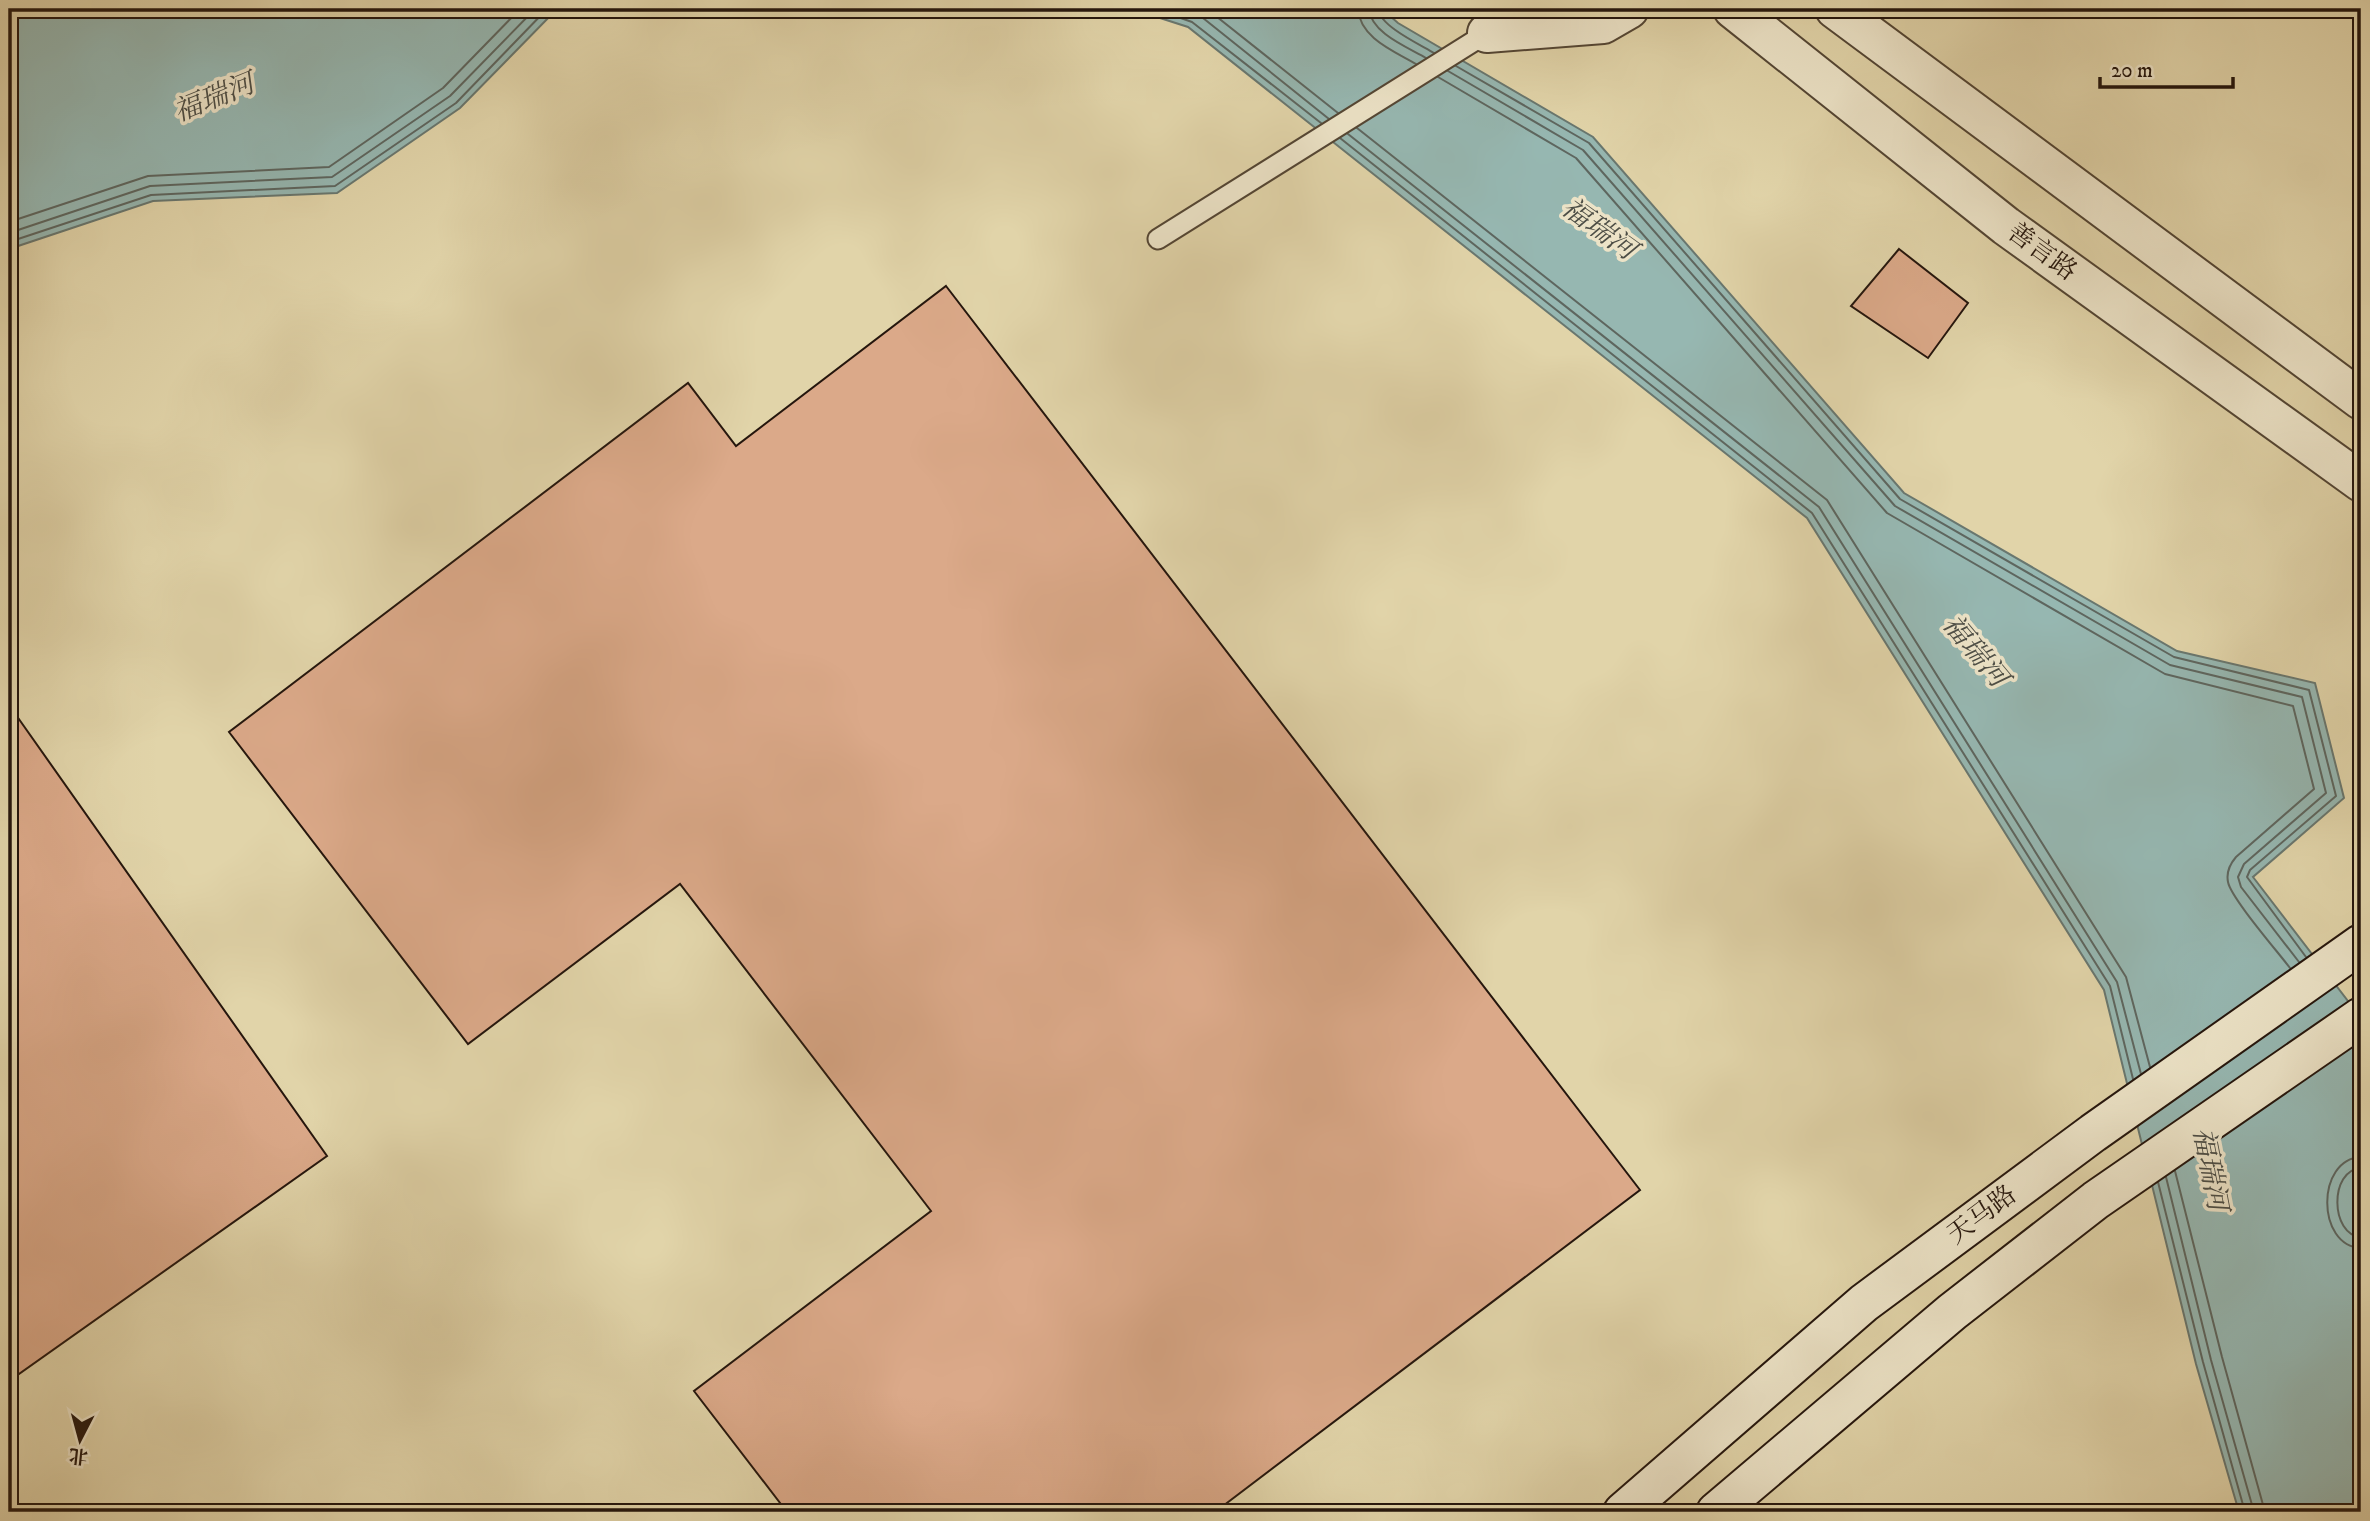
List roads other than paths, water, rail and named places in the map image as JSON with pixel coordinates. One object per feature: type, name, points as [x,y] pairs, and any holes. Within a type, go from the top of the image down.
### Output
[{"type":"main road","points":[[1495,21],[1602,24],[1629,9]]},
{"type":"main road","name":"善言路","points":[[1733,9],[2006,226],[2361,482]]},
{"type":"main road","points":[[1835,9],[2361,400]]},
{"type":"main road","name":"天马路","points":[[1623,1512],[1864,1303],[2093,1133],[2353,949]]},
{"type":"main road","points":[[1716,1512],[1952,1312],[2096,1200],[2361,1017]]},
{"type":"lane","points":[[1158,239],[1495,21]]},
{"type":"water","name":"福瑞河","points":[[9,9],[557,9],[460,108],[337,193],[153,201],[9,249]]},
{"type":"water","name":"福瑞河","points":[[1132,9],[1382,9],[1398,23],[1593,137],[1904,493],[2177,651],[2315,683],[2344,798],[2253,877],[2361,1018],[2361,1173],[2353,1201],[2361,1234],[2361,1512],[2239,1512],[2196,1364],[2104,990],[1807,518],[1188,27]]}]
